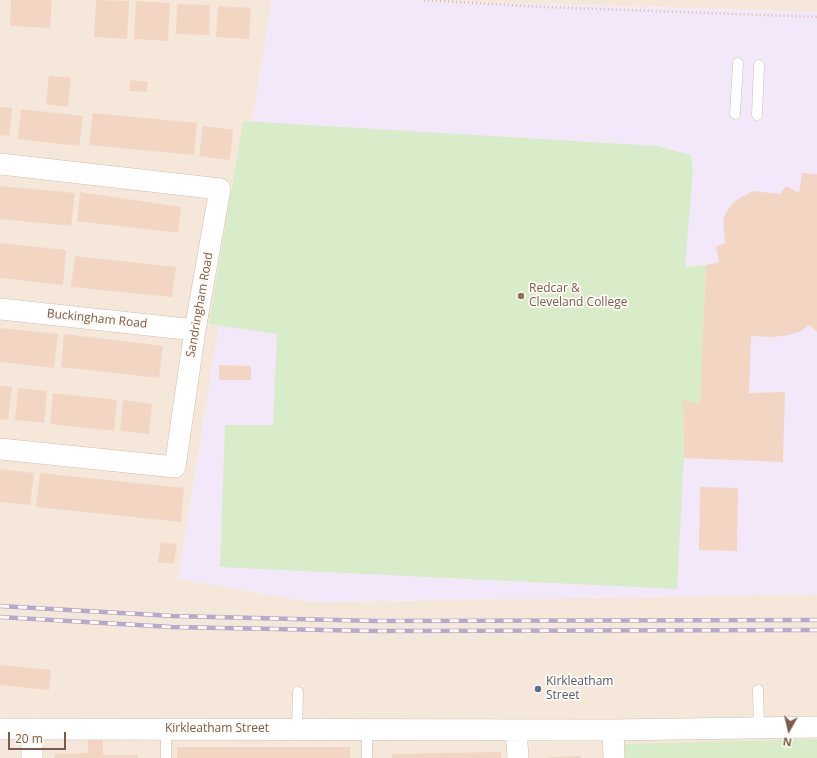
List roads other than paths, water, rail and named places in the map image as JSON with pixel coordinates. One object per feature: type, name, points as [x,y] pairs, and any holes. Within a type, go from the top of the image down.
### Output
[{"type":"street","name":"Sandringham Road","points":[[0,164],[220,189],[195,330],[175,467],[0,449]]},
{"type":"street","name":"Buckingham Road","points":[[0,309],[195,330]]},
{"type":"street","name":"Kirkleatham Street","points":[[0,729],[166,728],[613,730],[817,727]]},
{"type":"street","points":[[32,729],[32,758]]},
{"type":"street","points":[[516,730],[518,758]]},
{"type":"street","points":[[613,730],[614,758]]},
{"type":"lane","points":[[735,114],[738,63]]},
{"type":"lane","points":[[757,115],[759,65]]},
{"type":"lane","points":[[758,690],[759,728]]},
{"type":"lane","points":[[297,729],[298,692]]},
{"type":"lane","points":[[166,728],[166,758]]},
{"type":"lane","points":[[367,730],[367,758]]},
{"type":"railway","points":[[0,606],[173,616],[376,621],[817,620]]},
{"type":"railway","points":[[0,617],[172,627],[376,631],[817,630]]},
{"type":"place","name":"Redcar & Cleveland College","points":[[521,296]]},
{"type":"place","name":"Kirkleatham Street","points":[[538,689]]}]
